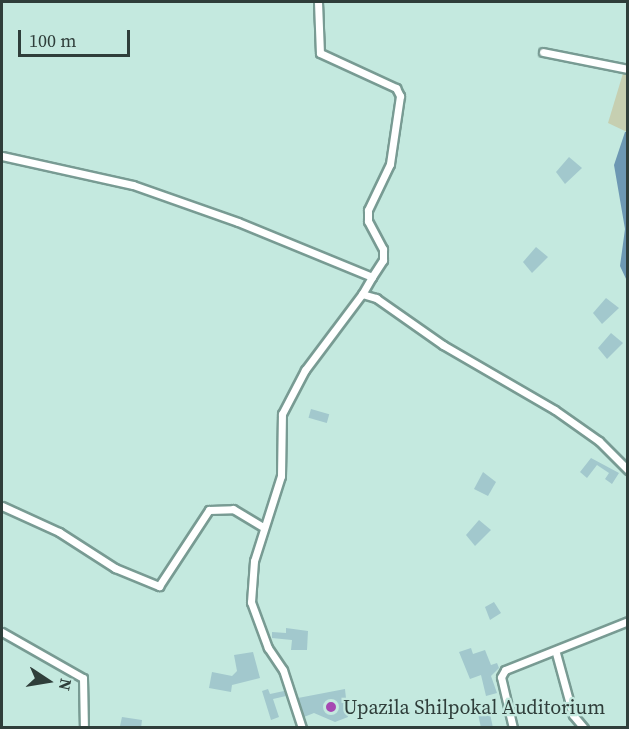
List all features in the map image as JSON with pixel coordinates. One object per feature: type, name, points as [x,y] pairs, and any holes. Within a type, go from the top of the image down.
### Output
[{"type":"street","points":[[302,728],[283,670],[268,648],[251,602],[261,526],[281,476],[282,414],[305,370],[362,294],[383,260],[383,249],[368,221],[368,210],[390,164],[400,96],[396,88],[320,53],[318,2]]},
{"type":"street","points":[[543,52],[627,69]]},
{"type":"street","points":[[2,156],[133,185],[238,222],[372,278]]},
{"type":"street","points":[[362,294],[396,310],[442,345],[555,410],[599,441],[627,470]]},
{"type":"street","points":[[2,506],[59,532],[115,568],[159,586],[209,510],[233,509],[261,526]]},
{"type":"street","points":[[513,728],[502,674],[627,621]]},
{"type":"street","points":[[2,632],[83,678],[84,728]]},
{"type":"street","points":[[556,653],[573,715],[584,728]]},
{"type":"green space","points":[[627,60],[627,132],[608,123]]},
{"type":"water","points":[[625,132],[628,132],[627,281],[620,266],[625,229],[614,165]]},
{"type":"building","points":[[569,157],[582,168],[565,184],[556,172]]},
{"type":"building","points":[[536,247],[548,257],[532,273],[523,262]]},
{"type":"building","points":[[606,298],[619,308],[602,324],[593,313]]},
{"type":"building","points":[[611,333],[623,343],[607,359],[598,348]]},
{"type":"building","points":[[311,409],[329,414],[327,423],[309,418]]},
{"type":"building","points":[[591,458],[619,473],[612,484],[605,479],[609,473],[597,465],[587,478],[580,472]]},
{"type":"building","points":[[483,472],[496,482],[488,496],[474,489]]},
{"type":"building","points":[[479,520],[491,530],[475,546],[466,535]]},
{"type":"building","points":[[494,602],[501,613],[490,620],[485,607]]},
{"type":"building","points":[[286,628],[308,631],[307,650],[291,650],[292,640],[272,638],[272,632],[286,633]]},
{"type":"building","points":[[471,648],[473,654],[485,650],[491,665],[497,663],[499,668],[491,676],[497,693],[486,696],[481,675],[470,679],[459,652]]},
{"type":"building","points":[[253,652],[260,678],[232,685],[231,692],[209,688],[212,672],[232,676],[237,671],[234,655]]},
{"type":"building","points":[[268,689],[270,694],[284,691],[286,696],[273,699],[279,717],[271,720],[262,691]]},
{"type":"building","name":"Upazila Shilpokal Auditorium","points":[[345,689],[348,717],[335,722],[314,713],[304,717],[298,698]]},
{"type":"building","points":[[477,709],[489,709],[493,728],[481,728]]},
{"type":"building","points":[[122,717],[142,720],[141,728],[120,726]]},
{"type":"place","name":"Upazila Shilpokal Auditorium","points":[[331,707]]}]
